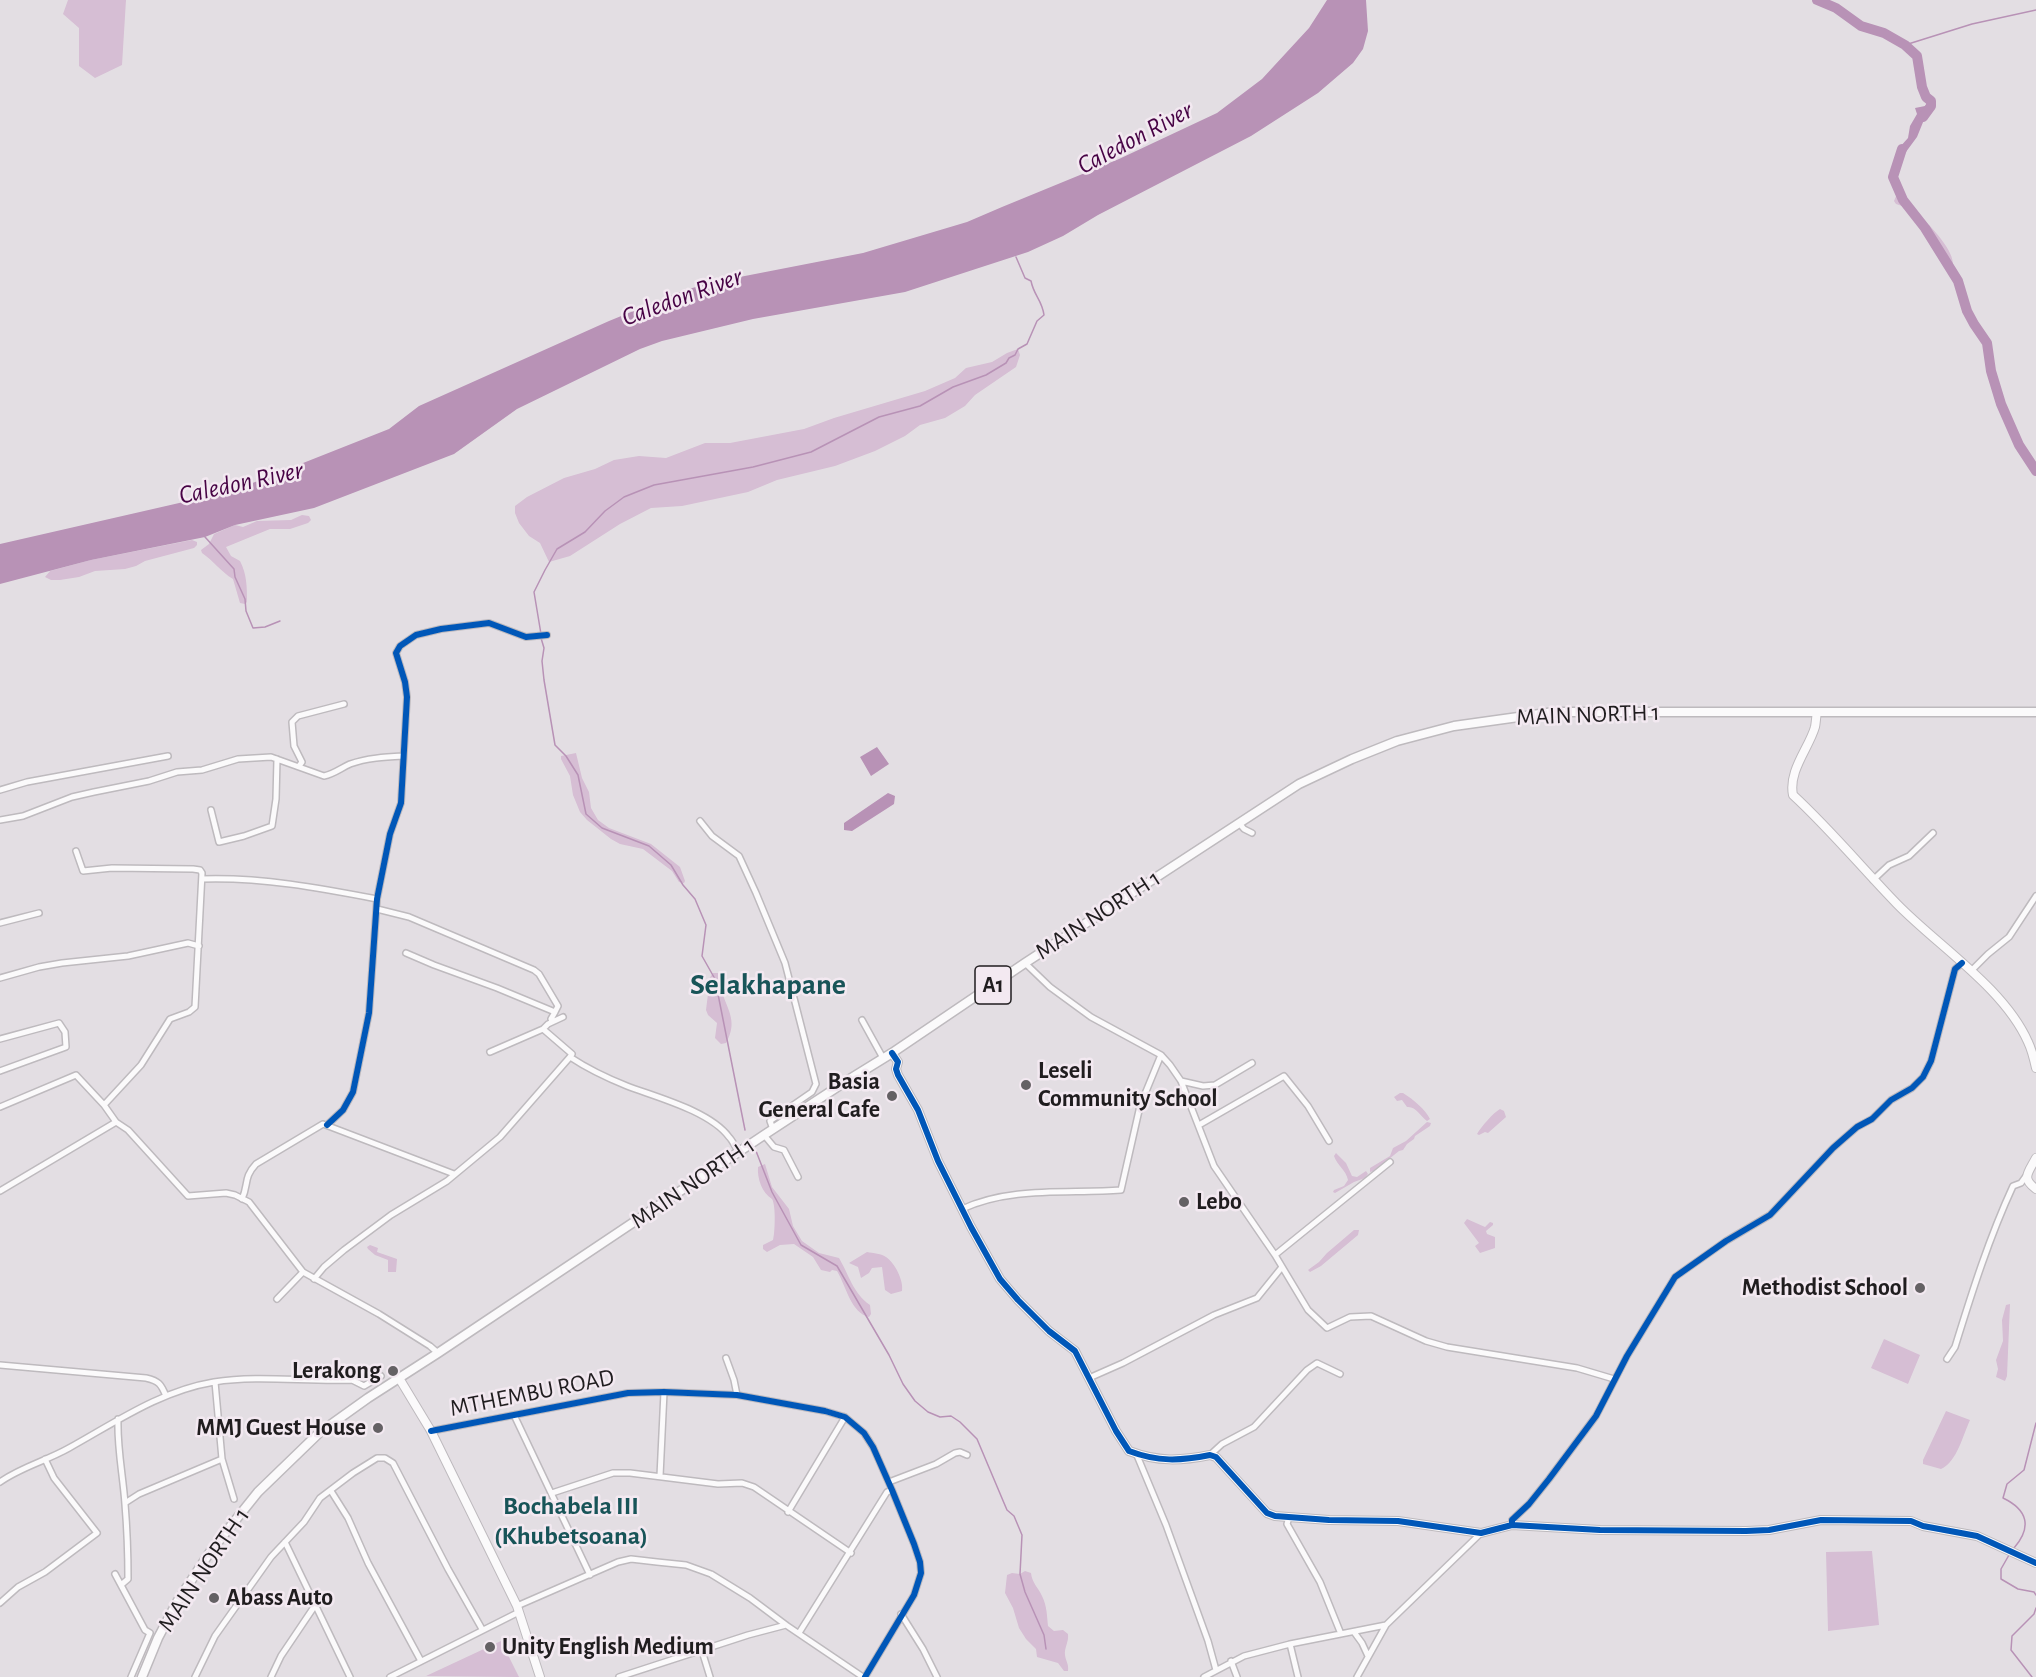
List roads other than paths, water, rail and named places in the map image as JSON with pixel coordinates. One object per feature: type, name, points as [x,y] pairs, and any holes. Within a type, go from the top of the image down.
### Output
[{"type":"main road","name":"MAIN NORTH 1","points":[[142,1677],[158,1638],[177,1602],[226,1530],[258,1492],[306,1444],[377,1392],[1299,784],[1396,741],[1454,726],[1554,712],[2036,712]]},
{"type":"street","points":[[327,1125],[343,1110],[353,1092],[369,1013],[377,899],[390,834],[400,803],[407,697],[396,653],[400,646],[423,632],[489,622],[526,637],[547,635]]},
{"type":"street","points":[[299,766],[302,762],[294,746],[292,722],[298,716],[344,704]]},
{"type":"street","points":[[1817,712],[1815,726],[1798,764],[1793,795],[1814,814],[1873,880],[1920,927],[1971,971],[2001,1001],[2032,1040],[2036,1068]]},
{"type":"street","points":[[0,790],[27,782],[168,756]]},
{"type":"street","points":[[0,820],[23,816],[72,797],[177,772],[202,770],[237,759],[271,757],[324,776],[331,775],[349,765],[379,758],[403,756]]},
{"type":"street","points":[[211,810],[219,842],[272,826],[276,799],[277,759]]},
{"type":"street","points":[[700,821],[712,836],[739,856],[756,893],[785,963],[816,1084],[812,1092],[770,1121],[773,1129]]},
{"type":"street","points":[[1239,823],[1252,833]]},
{"type":"street","points":[[1873,880],[1889,866],[1912,853],[1933,833]]},
{"type":"street","points":[[76,851],[83,870],[193,869],[200,870],[202,873],[195,1006],[189,1012],[170,1019],[141,1065],[104,1105]]},
{"type":"street","points":[[202,879],[284,884],[377,899]]},
{"type":"street","points":[[1971,971],[2009,937],[2036,896]]},
{"type":"street","points":[[377,909],[409,917],[534,970],[539,974],[558,1006],[551,1019],[552,1022]]},
{"type":"street","points":[[0,922],[39,913]]},
{"type":"street","points":[[0,978],[62,963],[128,956],[188,943],[199,946]]},
{"type":"street","points":[[406,953],[555,1012]]},
{"type":"street","points":[[1025,963],[1050,987],[1091,1017],[1161,1055],[1181,1081],[1214,1166],[1275,1255],[1308,1310],[1327,1328],[1350,1317],[1371,1316],[1426,1341],[1447,1347],[1577,1368],[1614,1379]]},
{"type":"street","points":[[1512,1525],[1512,1520],[1550,1479],[1596,1416],[1614,1379],[1675,1277],[1726,1240],[1770,1215],[1833,1148],[1923,1077],[1931,1061],[1955,969],[1962,963]]},
{"type":"street","points":[[490,1052],[543,1029],[562,1017]]},
{"type":"street","points":[[862,1020],[888,1056],[898,1062],[896,1069],[898,1075],[918,1110],[938,1161],[1000,1279],[1049,1331],[1075,1350],[1116,1431],[1129,1451],[1176,1461],[1210,1455],[1216,1457],[1267,1513],[1275,1516],[1329,1520],[1398,1521],[1481,1533],[1512,1525],[1600,1530],[1769,1530],[1821,1520],[1911,1521],[1923,1526],[1977,1536],[2036,1563]]},
{"type":"street","points":[[0,1040],[59,1023],[65,1032],[66,1047],[0,1071]]},
{"type":"street","points":[[314,1279],[324,1267],[391,1215],[447,1181],[500,1137],[572,1054],[543,1029]]},
{"type":"street","points":[[963,1209],[998,1197],[1069,1191],[1121,1190],[1140,1106],[1161,1055]]},
{"type":"street","points":[[570,1057],[592,1071],[674,1102],[704,1117],[729,1136],[740,1152]]},
{"type":"street","points":[[1181,1081],[1203,1086],[1215,1085],[1252,1063]]},
{"type":"street","points":[[0,1107],[76,1074],[116,1122],[128,1130],[188,1196],[226,1193],[249,1203],[303,1272],[379,1314],[438,1353]]},
{"type":"street","points":[[1199,1125],[1284,1076],[1308,1106],[1329,1141]]},
{"type":"street","points":[[0,1191],[116,1122]]},
{"type":"street","points":[[242,1199],[245,1193],[245,1182],[256,1164],[323,1124],[454,1174]]},
{"type":"street","points":[[764,1135],[774,1147],[784,1150],[798,1177]]},
{"type":"street","points":[[1947,1359],[1955,1347],[1999,1217],[2013,1186],[2021,1183],[2036,1158]]},
{"type":"street","points":[[1275,1255],[1390,1162]]},
{"type":"street","points":[[2026,1176],[2027,1182],[2036,1189]]},
{"type":"street","points":[[1089,1378],[1123,1363],[1214,1315],[1257,1298],[1282,1267]]},
{"type":"street","points":[[277,1299],[303,1272]]},
{"type":"street","points":[[726,1358],[737,1395]]},
{"type":"street","points":[[1210,1455],[1222,1444],[1254,1426],[1307,1370],[1317,1364],[1340,1374]]},
{"type":"street","points":[[0,1365],[146,1378],[162,1385],[166,1396]]},
{"type":"street","points":[[0,1482],[29,1465],[61,1453],[118,1419],[187,1388],[215,1382],[250,1380],[352,1380],[364,1386],[381,1376]]},
{"type":"street","points":[[399,1378],[431,1431],[518,1609],[540,1677]]},
{"type":"street","points":[[215,1382],[222,1459],[234,1499]]},
{"type":"street","points":[[369,1382],[377,1392]]},
{"type":"street","points":[[660,1476],[664,1392]]},
{"type":"street","name":"MTHEMBU ROAD","points":[[431,1431],[628,1393],[737,1395],[825,1411],[845,1417],[858,1425],[873,1447],[917,1553],[921,1573],[914,1595],[864,1677]]},
{"type":"street","points":[[514,1415],[590,1575]]},
{"type":"street","points":[[788,1512],[845,1417]]},
{"type":"street","points":[[118,1419],[118,1454],[125,1503],[128,1578],[121,1585]]},
{"type":"street","points":[[889,1482],[936,1464],[955,1453],[960,1452],[967,1455]]},
{"type":"street","points":[[1136,1453],[1166,1525],[1208,1641],[1216,1670]]},
{"type":"street","points":[[195,1677],[215,1636],[271,1557],[304,1522],[320,1498],[377,1458],[385,1458],[393,1463],[482,1629]]},
{"type":"street","points":[[0,1603],[18,1587],[45,1572],[97,1533],[54,1478],[45,1459]]},
{"type":"street","points":[[125,1503],[139,1494],[222,1459]]},
{"type":"street","points":[[552,1494],[613,1473],[660,1476],[718,1484],[742,1483],[754,1487],[851,1553]]},
{"type":"street","points":[[799,1633],[887,1492],[892,1490]]},
{"type":"street","points":[[331,1491],[348,1518],[368,1563],[421,1661]]},
{"type":"street","points":[[1289,1517],[1287,1524],[1320,1582],[1341,1634]]},
{"type":"street","points":[[1357,1677],[1386,1625],[1481,1533]]},
{"type":"street","points":[[285,1542],[350,1677]]},
{"type":"street","points":[[390,1677],[518,1609],[618,1562],[632,1559],[686,1565],[711,1574],[750,1598],[864,1677]]},
{"type":"street","points":[[115,1574],[145,1630],[150,1633],[131,1677]]},
{"type":"street","points":[[270,1677],[281,1656],[316,1604]]},
{"type":"street","points":[[902,1614],[918,1639],[937,1677]]},
{"type":"street","points":[[623,1676],[748,1635],[786,1625]]},
{"type":"street","points":[[1204,1677],[1231,1662],[1290,1644],[1386,1625]]},
{"type":"street","points":[[1354,1632],[1368,1656]]},
{"type":"street","points":[[1290,1644],[1298,1677]]},
{"type":"street","points":[[702,1651],[710,1677]]},
{"type":"street","points":[[1231,1662],[1237,1677]]},
{"type":"water","name":"Caledon River","points":[[1327,0],[1366,0],[1368,31],[1363,49],[1353,63],[1318,93],[1251,136],[1098,215],[1063,236],[1028,252],[905,292],[753,319],[662,341],[640,349],[517,409],[454,454],[314,508],[235,525],[205,537],[91,560],[0,584],[0,544],[201,498],[250,484],[389,429],[419,406],[609,321],[685,290],[714,282],[863,253],[967,222],[1119,159],[1217,113],[1262,79],[1309,28]]},
{"type":"water","points":[[1930,105],[1917,137],[1900,160],[1897,160],[1899,148],[1908,138],[1910,126],[1917,114],[1915,108]]},
{"type":"water","points":[[877,747],[889,764],[871,776],[860,757]]},
{"type":"water","points":[[888,793],[895,796],[894,804],[852,831],[844,830],[844,823]]},
{"type":"waterway","points":[[1817,0],[1836,8],[1861,26],[1884,33],[1905,45],[1917,56],[1922,87],[1926,97],[1931,101],[1931,106],[1923,117]]},
{"type":"waterway","points":[[1905,45],[1972,24],[2036,10]]},
{"type":"waterway","points":[[1902,149],[1893,177],[1903,200],[1925,228],[1958,281],[1967,311],[1987,343],[1991,371],[2001,404],[2019,445],[2036,471]]},
{"type":"waterway","points":[[541,634],[534,592],[557,549],[585,532],[605,511],[624,497],[654,485],[753,467],[811,452],[879,417],[920,406],[953,387],[986,375],[1006,363],[1018,349],[1027,344],[1037,321],[1044,315],[1031,281],[1025,278],[1016,257]]},
{"type":"waterway","points":[[205,537],[234,569],[253,628],[265,627],[280,621]]},
{"type":"waterway","points":[[541,638],[544,648],[542,661],[544,680],[555,745],[566,756],[578,775],[586,814],[602,828],[649,846],[671,865],[695,899],[706,925],[702,956],[715,979],[745,1130]]},
{"type":"waterway","points":[[756,1151],[772,1192],[801,1245],[837,1266],[889,1355],[903,1384],[915,1401],[928,1412],[940,1417],[951,1416],[977,1439],[1007,1510],[1014,1516],[1022,1535],[1020,1574],[1025,1592],[1044,1635],[1046,1649]]},
{"type":"waterway","points":[[2014,1548],[2023,1533],[2025,1520],[2018,1508],[2003,1498],[2007,1484],[2024,1470],[2036,1423]]},
{"type":"waterway","points":[[2009,1555],[2001,1569],[2001,1579],[2018,1589],[2034,1592],[2036,1595]]},
{"type":"waterway","points":[[2032,1677],[2011,1650],[2012,1636],[2034,1614],[2036,1608]]},
{"type":"place","name":"Leseli Community School","points":[[1026,1085]]},
{"type":"place","name":"Basia General Cafe","points":[[892,1096]]},
{"type":"place","name":"Lebo","points":[[1184,1202]]},
{"type":"place","name":"Methodist School","points":[[1920,1288]]},
{"type":"place","name":"Lerakong","points":[[393,1371]]},
{"type":"place","name":"MMJ Guest House","points":[[378,1428]]},
{"type":"place","name":"Abass Auto","points":[[214,1598]]},
{"type":"place","name":"Unity English Medium","points":[[490,1647]]},
{"type":"district","name":"Selakhapane","points":[[768,985]]},
{"type":"district","name":"Bochabela III (Khubetsoana)","points":[[571,1521]]}]
